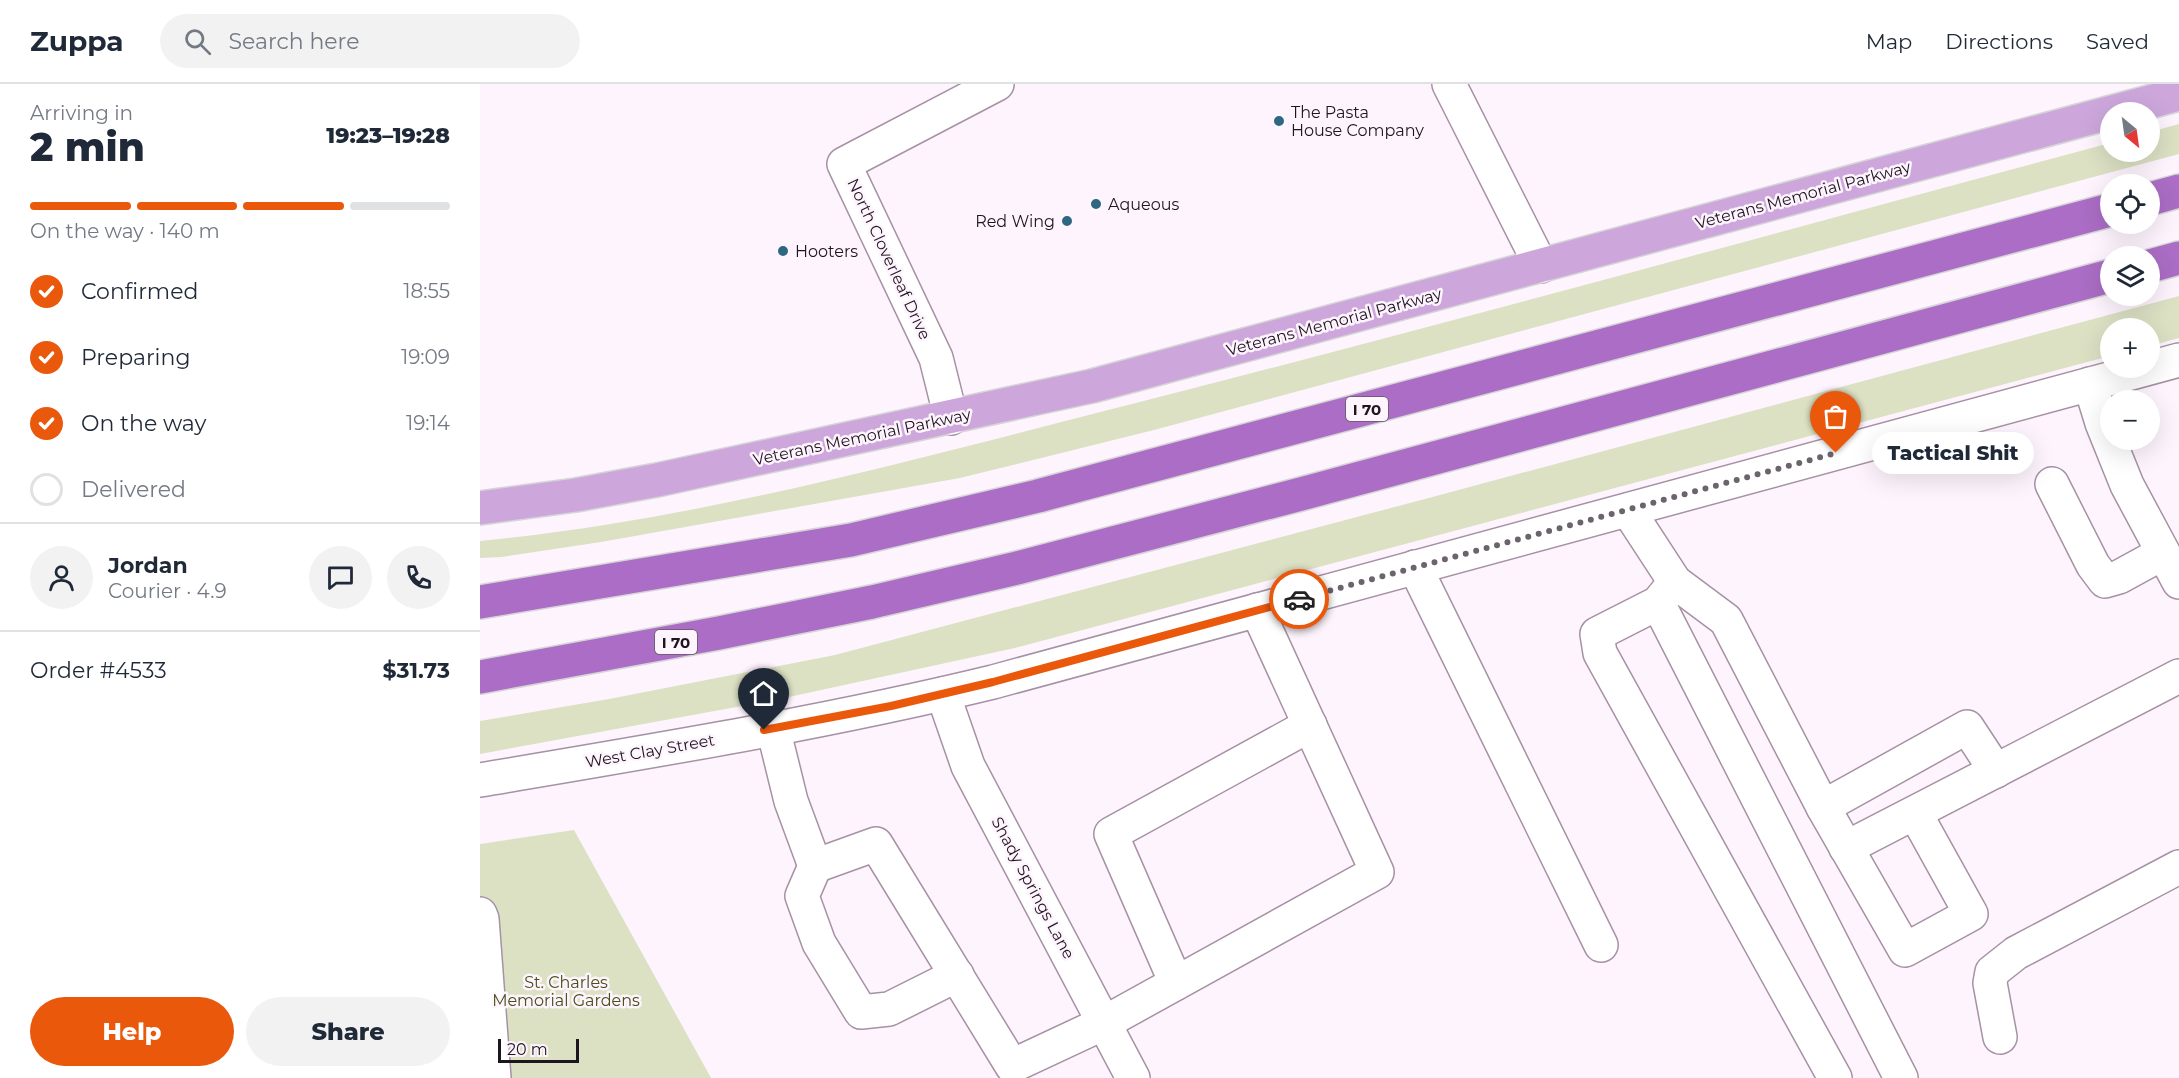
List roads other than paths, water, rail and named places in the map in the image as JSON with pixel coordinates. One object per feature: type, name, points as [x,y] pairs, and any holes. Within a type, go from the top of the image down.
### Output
[{"type":"highway","points":[[2160,196],[2179,191]]},
{"type":"highway","name":"I 70","points":[[480,602],[851,540],[1038,496],[2100,213]]},
{"type":"highway","points":[[2160,263],[2179,258]]},
{"type":"highway","name":"I 70","points":[[480,677],[730,631],[872,602],[1017,568],[2100,279]]},
{"type":"highway","points":[[480,586],[528,594]]},
{"type":"main road","name":"Veterans Memorial Parkway","points":[[480,508],[576,495],[646,482],[1092,386],[2179,94]]},
{"type":"street","name":"North Cloverleaf Drive","points":[[951,418],[936,358],[844,164],[997,84]]},
{"type":"street","points":[[1449,84],[1541,266]]},
{"type":"street","name":"West Clay Street","points":[[480,780],[773,728],[943,694],[2179,360]]},
{"type":"street","points":[[2090,384],[2102,423],[2127,485],[2179,582]]},
{"type":"street","points":[[2052,484],[2093,565],[2105,581],[2119,577],[2163,553]]},
{"type":"street","points":[[1628,510],[1901,1078]]},
{"type":"street","points":[[1415,567],[1601,945]]},
{"type":"street","points":[[1666,593],[1726,620],[1823,807],[1905,950],[1971,914],[1915,813]]},
{"type":"street","points":[[1666,593],[1597,634],[1600,653],[1835,1078]]},
{"type":"street","points":[[815,866],[876,844],[1016,1072],[1377,872],[1257,610]]},
{"type":"street","points":[[1846,848],[2179,676]]},
{"type":"street","name":"Shady Springs Lane","points":[[943,694],[968,766],[1133,1078]]},
{"type":"street","points":[[1176,983],[1112,834],[1310,725]]},
{"type":"street","points":[[1823,807],[1966,727],[1995,771]]},
{"type":"street","points":[[773,728],[791,801],[815,866],[802,896],[819,944],[861,1012],[889,1008],[957,975]]},
{"type":"street","points":[[2000,1037],[1990,984],[1992,972],[2016,953],[2179,867]]},
{"type":"street","points":[[480,914],[494,1078]]},
{"type":"place","name":"The Pasta House Company","points":[[1279,121]]},
{"type":"place","name":"Aqueous","points":[[1096,204]]},
{"type":"place","name":"Red Wing","points":[[1067,221]]},
{"type":"place","name":"Hooters","points":[[783,251]]},
{"type":"place","name":"Tactical Shit","points":[[1836,453]]},
{"type":"park label","name":"St. Charles Memorial Gardens","points":[[566,991]]}]
